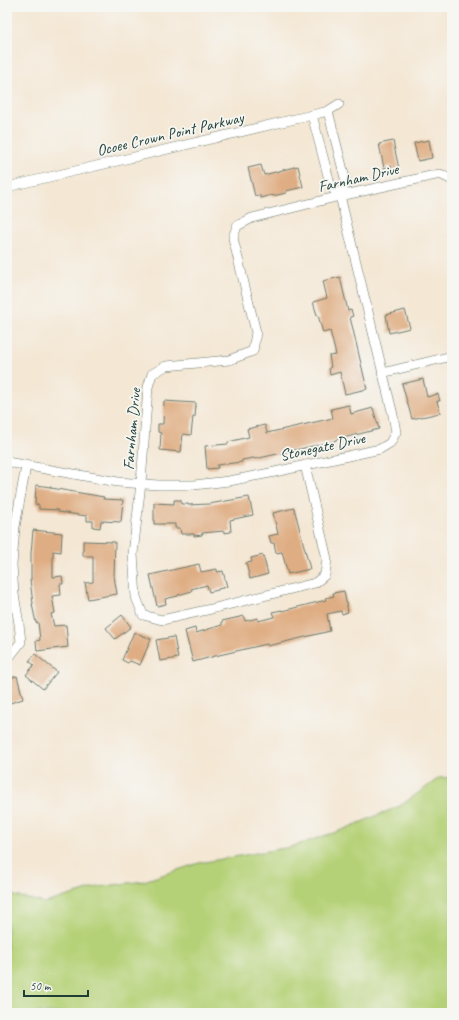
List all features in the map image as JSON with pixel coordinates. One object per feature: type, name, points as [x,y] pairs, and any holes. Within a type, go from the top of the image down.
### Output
[{"type":"street","name":"Ocoee Crown Point Parkway","points":[[7,187],[328,111],[339,104]]},
{"type":"street","name":"Stonegate Drive","points":[[328,111],[346,182],[340,196]]},
{"type":"street","name":"Stonegate Drive","points":[[7,462],[118,482],[158,485],[194,485],[228,481],[270,473],[380,449],[390,443],[396,432],[340,196],[331,186],[312,115]]},
{"type":"street","name":"Farnham Drive","points":[[304,465],[327,559],[325,575],[315,583],[162,620],[143,615],[136,597],[133,554],[141,484],[148,387],[152,374],[166,366],[229,360],[253,351],[256,332],[233,238],[237,226],[252,218],[340,196],[440,174],[452,180]]},
{"type":"street","points":[[382,373],[452,356]]},
{"type":"street","points":[[7,656],[11,655],[20,642],[12,565],[15,527],[26,466]]},
{"type":"green space","points":[[452,777],[452,1013],[7,1013],[7,894],[45,903],[98,887],[144,881],[199,863],[291,847],[342,830],[400,806],[439,778]]},
{"type":"building","points":[[429,140],[432,158],[418,161],[414,143]]},
{"type":"building","points":[[393,141],[399,169],[392,171],[391,166],[384,168],[379,144]]},
{"type":"building","points":[[261,165],[264,175],[298,166],[303,187],[273,196],[260,198],[260,195],[255,196],[248,168]]},
{"type":"building","points":[[340,277],[348,311],[351,310],[353,316],[350,317],[367,389],[345,394],[340,372],[330,375],[329,368],[331,367],[329,356],[336,355],[330,331],[323,333],[313,302],[327,298],[323,281]]},
{"type":"building","points":[[405,310],[410,328],[389,333],[386,315]]},
{"type":"building","points":[[423,379],[427,397],[438,394],[440,401],[437,401],[440,413],[412,419],[402,384]]},
{"type":"building","points":[[164,401],[196,403],[191,435],[183,434],[181,452],[160,450],[161,433],[158,432],[158,424],[163,424]]},
{"type":"building","points":[[349,405],[351,414],[373,408],[379,429],[335,441],[255,459],[242,460],[242,462],[217,465],[218,468],[207,469],[205,446],[228,444],[228,442],[249,437],[247,429],[265,425],[267,433],[333,418],[331,409]]},
{"type":"building","points":[[36,485],[104,497],[103,499],[123,500],[121,522],[101,521],[100,528],[93,527],[93,521],[87,521],[87,516],[58,512],[58,510],[39,509],[39,505],[35,504]]},
{"type":"building","points":[[249,497],[253,515],[230,520],[231,532],[224,533],[224,531],[202,533],[202,535],[194,536],[194,534],[181,534],[180,528],[175,528],[175,524],[154,524],[154,503],[174,504],[174,500],[181,500],[181,504],[188,505],[209,504]]},
{"type":"building","points":[[294,508],[310,569],[288,574],[282,552],[276,553],[274,543],[271,543],[269,536],[278,534],[273,513]]},
{"type":"building","points":[[33,530],[62,533],[61,552],[53,551],[53,577],[62,576],[63,584],[60,584],[61,595],[52,596],[55,613],[51,614],[54,626],[66,625],[68,647],[37,651],[36,641],[40,640],[38,622],[36,623],[32,604],[30,580]]},
{"type":"building","points":[[83,541],[115,542],[114,576],[117,594],[88,599],[85,583],[93,582],[93,556],[83,556]]},
{"type":"building","points":[[263,555],[268,574],[250,579],[246,563],[252,562],[251,558]]},
{"type":"building","points":[[199,564],[201,572],[217,569],[217,572],[223,571],[227,587],[209,592],[207,585],[191,589],[192,591],[165,599],[166,604],[157,606],[150,575]]},
{"type":"building","points":[[344,591],[348,612],[342,614],[341,611],[327,614],[330,631],[268,646],[267,644],[193,662],[185,631],[195,628],[196,633],[222,625],[222,621],[244,616],[245,621],[258,618],[258,621],[274,617],[272,612],[326,600],[325,598],[334,596],[333,593]]},
{"type":"building","points":[[122,615],[131,627],[115,639],[106,628]]},
{"type":"building","points":[[134,632],[151,639],[140,665],[130,661],[128,663],[122,660]]},
{"type":"building","points":[[174,637],[178,658],[160,661],[156,640]]},
{"type":"building","points":[[35,654],[57,672],[43,689],[26,675],[34,665],[29,661]]},
{"type":"building","points":[[17,676],[23,699],[7,704],[7,679]]}]
